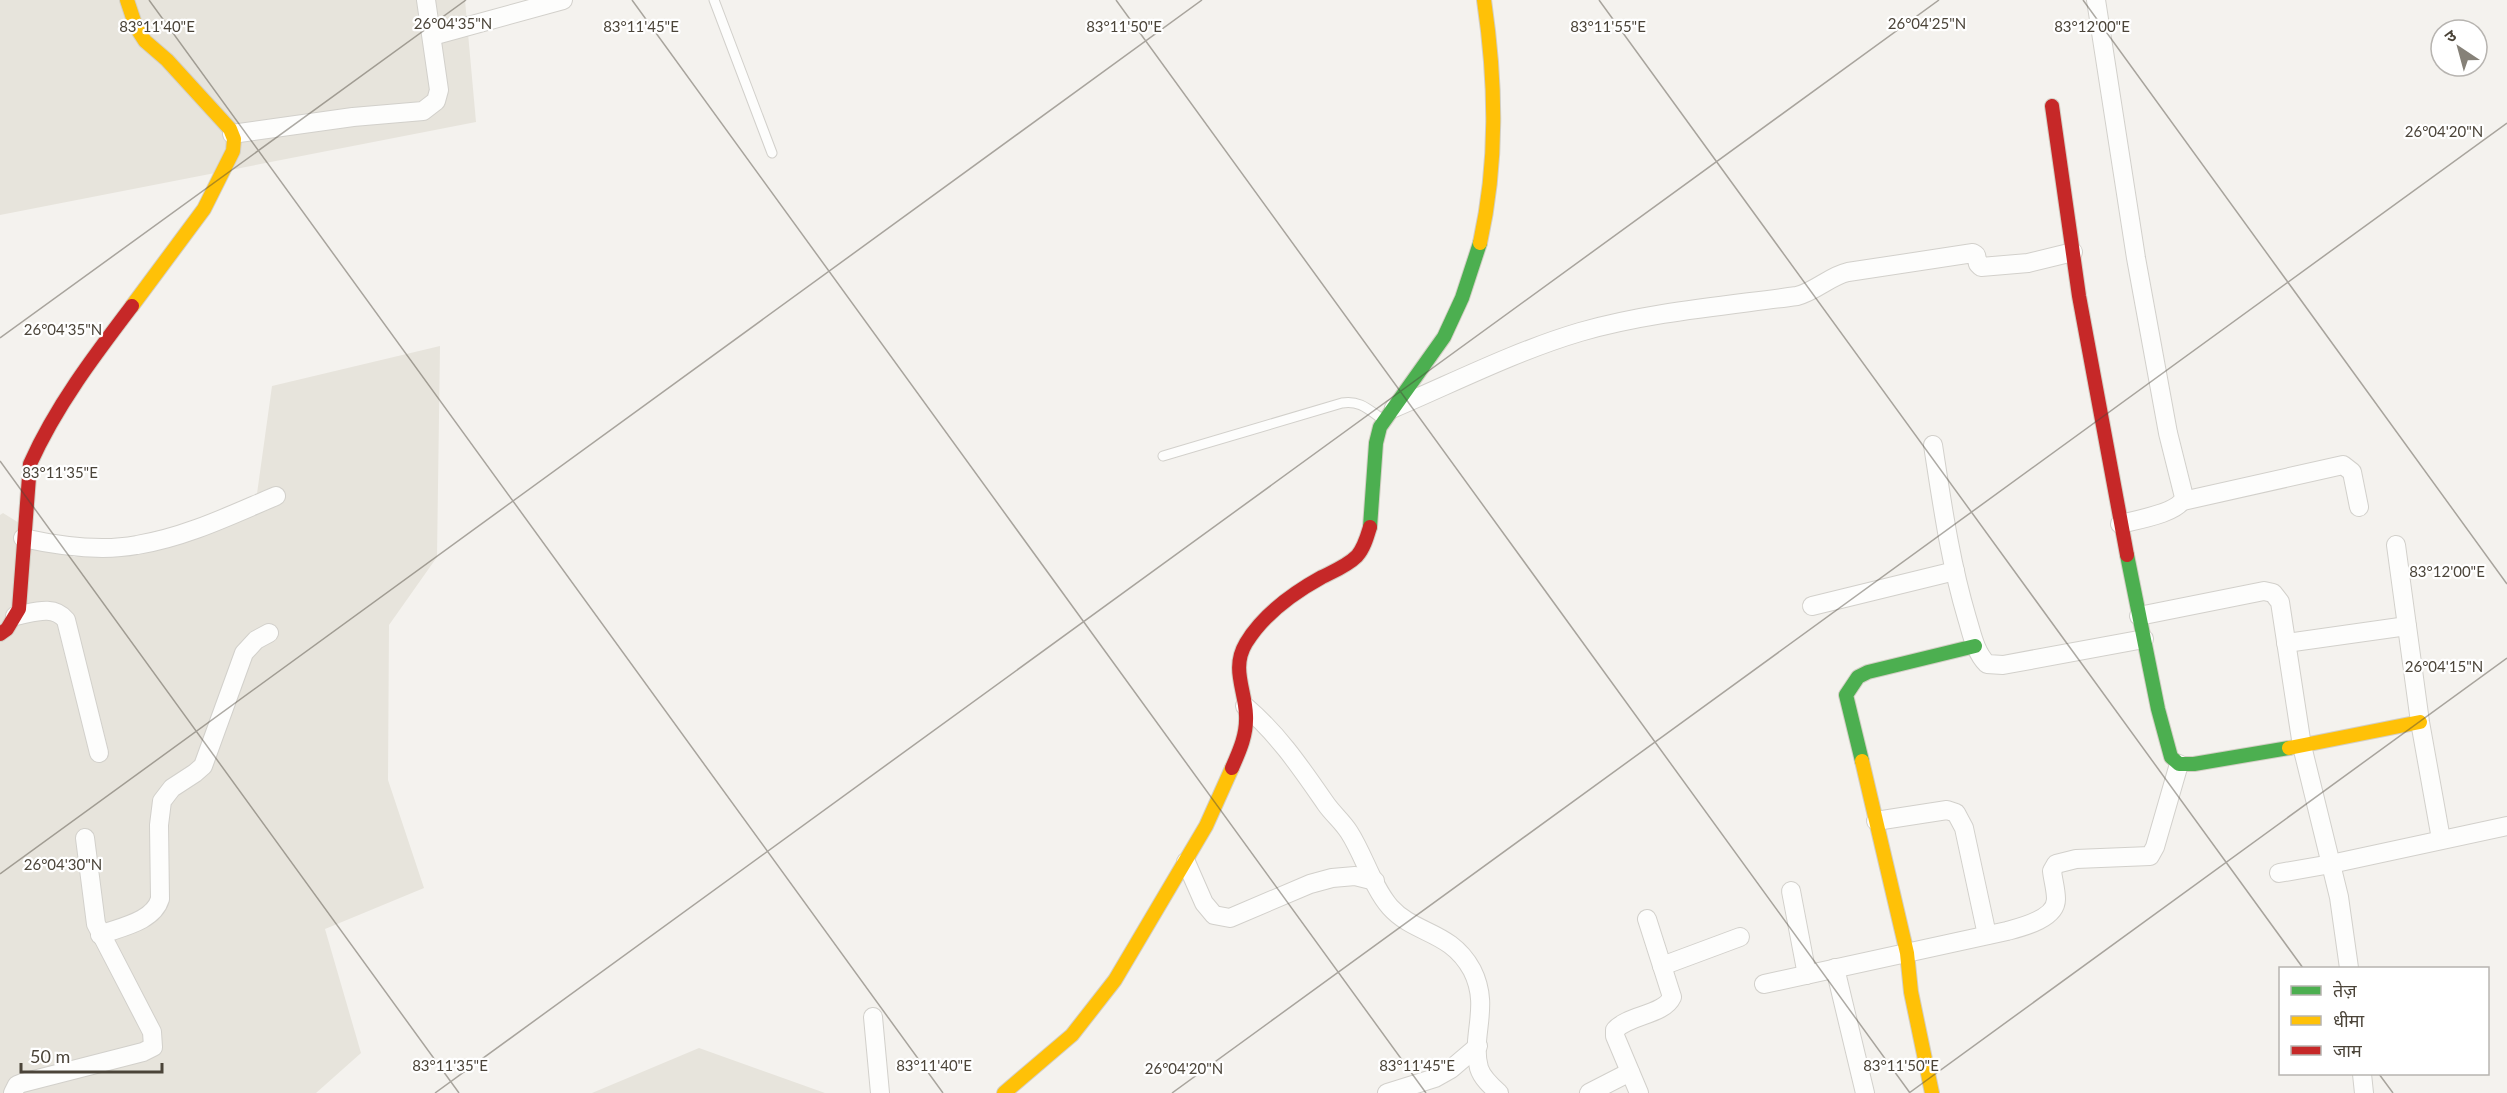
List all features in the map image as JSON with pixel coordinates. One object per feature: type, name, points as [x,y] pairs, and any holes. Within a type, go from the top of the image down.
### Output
[{"type":"street","points":[[0,634],[7,629],[15,616],[20,598],[27,484],[30,464],[38,446],[81,373],[204,208],[233,151],[232,134],[223,120],[167,60],[145,41],[136,27],[127,0]]},
{"type":"street","points":[[232,134],[353,117],[409,114],[429,108],[436,101],[439,90],[426,0]]},
{"type":"street","points":[[432,36],[563,0]]},
{"type":"street","points":[[1004,1093],[1072,1035],[1110,987],[1186,862],[1216,805],[1242,746],[1246,720],[1238,664],[1245,646],[1258,629],[1290,597],[1351,560],[1361,551],[1370,523],[1379,429],[1442,340],[1458,308],[1479,243],[1486,205],[1495,108],[1490,31],[1484,0]]},
{"type":"street","points":[[2096,0],[2136,258],[2168,433],[2184,491],[2183,501]]},
{"type":"street","points":[[2052,106],[2073,252],[2120,524],[2171,757],[2179,764],[2194,764],[2302,746],[2420,722]]},
{"type":"street","points":[[1388,414],[1547,343],[1610,325],[1651,316],[1797,296],[1810,292],[1839,274],[1848,272],[1973,254],[1976,255],[1978,264],[1982,267],[2020,265],[2073,252]]},
{"type":"street","points":[[1933,445],[1954,571],[1975,646],[1987,664],[1995,666],[2144,639]]},
{"type":"street","points":[[2120,524],[2171,510],[2183,501],[2343,465],[2352,472],[2360,507]]},
{"type":"street","points":[[23,538],[60,546],[135,546],[180,536],[276,496]]},
{"type":"street","points":[[2396,545],[2420,722],[2441,839]]},
{"type":"street","points":[[1812,606],[1954,571]]},
{"type":"street","points":[[2139,616],[2270,590],[2280,602],[2302,746],[2341,910],[2349,967]]},
{"type":"street","points":[[15,616],[51,609],[61,614],[66,620],[99,753]]},
{"type":"street","points":[[2286,643],[2407,626]]},
{"type":"street","points":[[100,935],[145,918],[157,908],[159,825],[162,801],[172,788],[202,766],[244,653],[256,640],[269,633]]},
{"type":"street","points":[[1932,1093],[1911,992],[1907,953],[1846,694],[1858,677],[1868,672],[1975,646]]},
{"type":"street","points":[[1245,706],[1267,725],[1294,756],[1327,805],[1350,833],[1389,906],[1398,914],[1450,944],[1471,969],[1478,984],[1481,1003],[1479,1068],[1483,1077],[1498,1093]]},
{"type":"street","points":[[1764,984],[2030,924],[2053,909],[2056,901],[2052,871],[2056,864],[2076,859],[2150,856],[2155,847],[2179,764]]},
{"type":"street","points":[[1876,821],[1947,810],[1956,813],[1964,828],[1987,935]]},
{"type":"street","points":[[2279,873],[2507,826]]},
{"type":"street","points":[[13,1093],[17,1085],[22,1083],[143,1052],[153,1047],[152,1032],[100,935],[94,915],[85,838]]},
{"type":"street","points":[[1186,862],[1204,903],[1214,915],[1230,918],[1310,884],[1332,878],[1355,876],[1375,881]]},
{"type":"street","points":[[1791,891],[1807,975]]},
{"type":"street","points":[[1640,1093],[1615,1036],[1615,1030],[1624,1023],[1667,1005],[1670,1001],[1671,992],[1647,920]]},
{"type":"street","points":[[1662,966],[1740,938]]},
{"type":"street","points":[[1835,968],[1865,1093]]},
{"type":"street","points":[[873,1017],[880,1093]]},
{"type":"street","points":[[1387,1093],[1435,1078],[1451,1069],[1478,1046]]},
{"type":"street","points":[[1589,1093],[1630,1072]]},
{"type":"street","points":[[2362,1075],[2364,1093]]},
{"type":"lane","points":[[714,0],[772,153]]},
{"type":"lane","points":[[1163,456],[1342,403],[1360,404],[1388,414]]},
{"type":"shaded area","points":[[0,0],[465,0],[476,122],[0,215]]},
{"type":"shaded area","points":[[440,346],[437,557],[389,625],[388,780],[424,888],[325,929],[361,1053],[316,1093],[0,1093],[0,515],[3,513],[74,557],[255,508],[272,386]]},
{"type":"shaded area","points":[[699,1048],[825,1093],[592,1093]]},
{"type":"traffic: fast","points":[[1370,527],[1376,443],[1380,427],[1444,337],[1462,298],[1480,243]]},
{"type":"traffic: fast","points":[[2127,555],[2158,709],[2171,757],[2179,764],[2194,764],[2289,748]]},
{"type":"traffic: fast","points":[[1862,761],[1846,695],[1858,677],[1868,672],[1975,646]]},
{"type":"traffic: slow","points":[[127,0],[136,27],[145,41],[167,60],[230,129],[234,139],[233,151],[204,209],[132,306]]},
{"type":"traffic: slow","points":[[1480,243],[1490,182],[1493,122],[1491,61],[1484,0]]},
{"type":"traffic: slow","points":[[2289,748],[2420,722]]},
{"type":"traffic: slow","points":[[1862,761],[1907,953],[1911,992],[1932,1093]]},
{"type":"traffic: slow","points":[[1004,1093],[1072,1035],[1115,980],[1206,826],[1232,768]]},
{"type":"traffic: jam","points":[[2052,106],[2079,296],[2127,555]]},
{"type":"traffic: jam","points":[[0,634],[7,629],[19,609],[30,464],[64,402],[132,306]]},
{"type":"traffic: jam","points":[[1232,768],[1245,729],[1245,705],[1239,670],[1246,643],[1261,623],[1279,606],[1300,590],[1357,556],[1370,527]]}]
